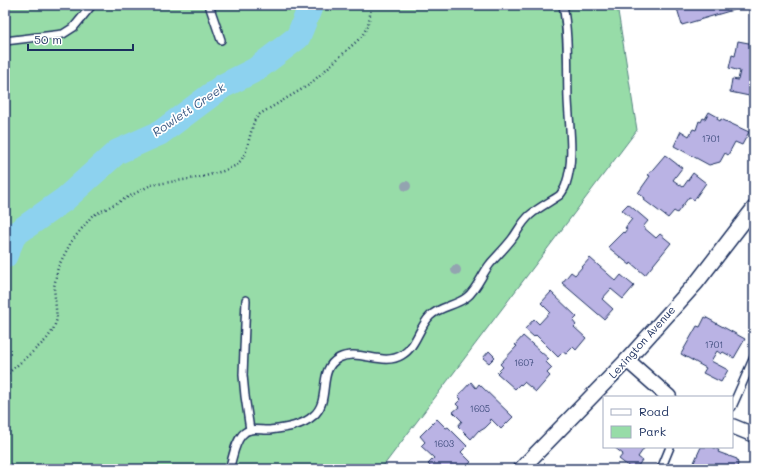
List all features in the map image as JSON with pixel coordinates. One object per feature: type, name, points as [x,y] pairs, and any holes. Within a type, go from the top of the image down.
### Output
[{"type":"street","name":"Lexington Avenue","points":[[521,469],[627,360],[697,282],[754,208]]},
{"type":"street","points":[[627,360],[668,396]]},
{"type":"street","points":[[733,426],[754,435]]},
{"type":"lane","points":[[5,41],[63,34],[74,27],[92,5]]},
{"type":"lane","points":[[209,5],[221,40]]},
{"type":"lane","points":[[229,469],[242,434],[250,430],[269,430],[286,427],[301,423],[312,417],[321,405],[325,377],[329,368],[340,358],[353,355],[385,359],[398,357],[406,352],[432,314],[468,296],[488,266],[511,240],[528,216],[564,190],[569,170],[571,138],[567,26],[563,5]]},
{"type":"lane","points":[[246,300],[243,375],[250,430]]},
{"type":"lane","points":[[733,405],[754,357]]},
{"type":"lane","points":[[661,469],[670,448]]},
{"type":"path","points":[[5,376],[46,340],[53,330],[57,319],[54,287],[58,266],[71,242],[92,216],[151,185],[202,177],[224,171],[238,165],[246,151],[254,121],[260,114],[309,85],[358,40],[363,35],[368,25],[371,5]]},
{"type":"green space","points":[[5,5],[617,5],[637,130],[381,469],[5,469]]},
{"type":"building","points":[[676,5],[732,5],[733,10],[682,25]]},
{"type":"building","points":[[738,41],[754,44],[754,97],[730,92],[732,79],[738,80],[740,71],[729,68],[732,55],[735,56]]},
{"type":"building","points":[[709,112],[718,117],[717,119],[720,121],[721,119],[749,132],[742,145],[735,142],[728,155],[725,153],[720,162],[709,165],[674,146],[681,131],[689,136],[693,129],[696,130],[699,121],[701,122],[703,118],[705,119]]},
{"type":"building","points":[[665,155],[682,168],[673,180],[683,187],[693,173],[706,183],[694,200],[689,197],[677,213],[674,211],[668,218],[644,200],[645,198],[638,193],[650,176],[648,175]]},
{"type":"building","points":[[628,204],[648,221],[643,227],[656,238],[660,234],[671,243],[645,275],[608,247],[623,232],[624,233],[627,229],[625,228],[632,219],[622,210]]},
{"type":"building","points":[[590,258],[616,281],[621,275],[634,286],[623,299],[611,289],[602,299],[613,309],[604,319],[562,283],[571,272],[575,275]]},
{"type":"building","points":[[754,263],[754,270],[751,269]]},
{"type":"building","points":[[754,270],[754,278],[751,277]]},
{"type":"building","points":[[551,292],[577,317],[573,321],[576,325],[574,327],[586,338],[576,350],[573,347],[566,354],[563,352],[558,357],[536,335],[534,337],[525,329],[534,319],[539,324],[550,312],[541,303]]},
{"type":"building","points":[[705,317],[745,339],[734,358],[723,352],[721,354],[717,351],[711,361],[728,370],[721,382],[703,373],[706,368],[681,354],[697,326],[700,327]]},
{"type":"building","points":[[523,336],[549,359],[546,362],[552,368],[547,373],[550,376],[536,392],[524,382],[515,389],[497,373],[503,367],[500,364],[517,346],[515,345]]},
{"type":"building","points":[[489,351],[495,357],[489,363],[483,358]]},
{"type":"building","points":[[471,382],[476,388],[479,384],[513,417],[501,429],[491,419],[489,420],[491,422],[485,428],[480,431],[479,430],[471,439],[458,426],[462,421],[453,412],[459,407],[456,404],[461,399],[458,396]]},
{"type":"building","points":[[437,419],[446,428],[448,427],[467,446],[461,452],[471,462],[464,469],[461,467],[459,469],[433,469],[428,464],[434,458],[421,446],[425,442],[420,436]]},
{"type":"building","points":[[615,448],[644,448],[638,457],[642,460],[636,469],[632,469],[619,459],[623,454]]},
{"type":"building","points":[[701,448],[714,448],[719,450],[718,452],[737,459],[737,467],[739,468],[739,469],[691,469]]},
{"type":"waterway","name":"Rowlett Creek","points":[[5,256],[14,235],[65,199],[117,152],[160,133],[223,86],[255,70],[298,37],[311,5]]}]
